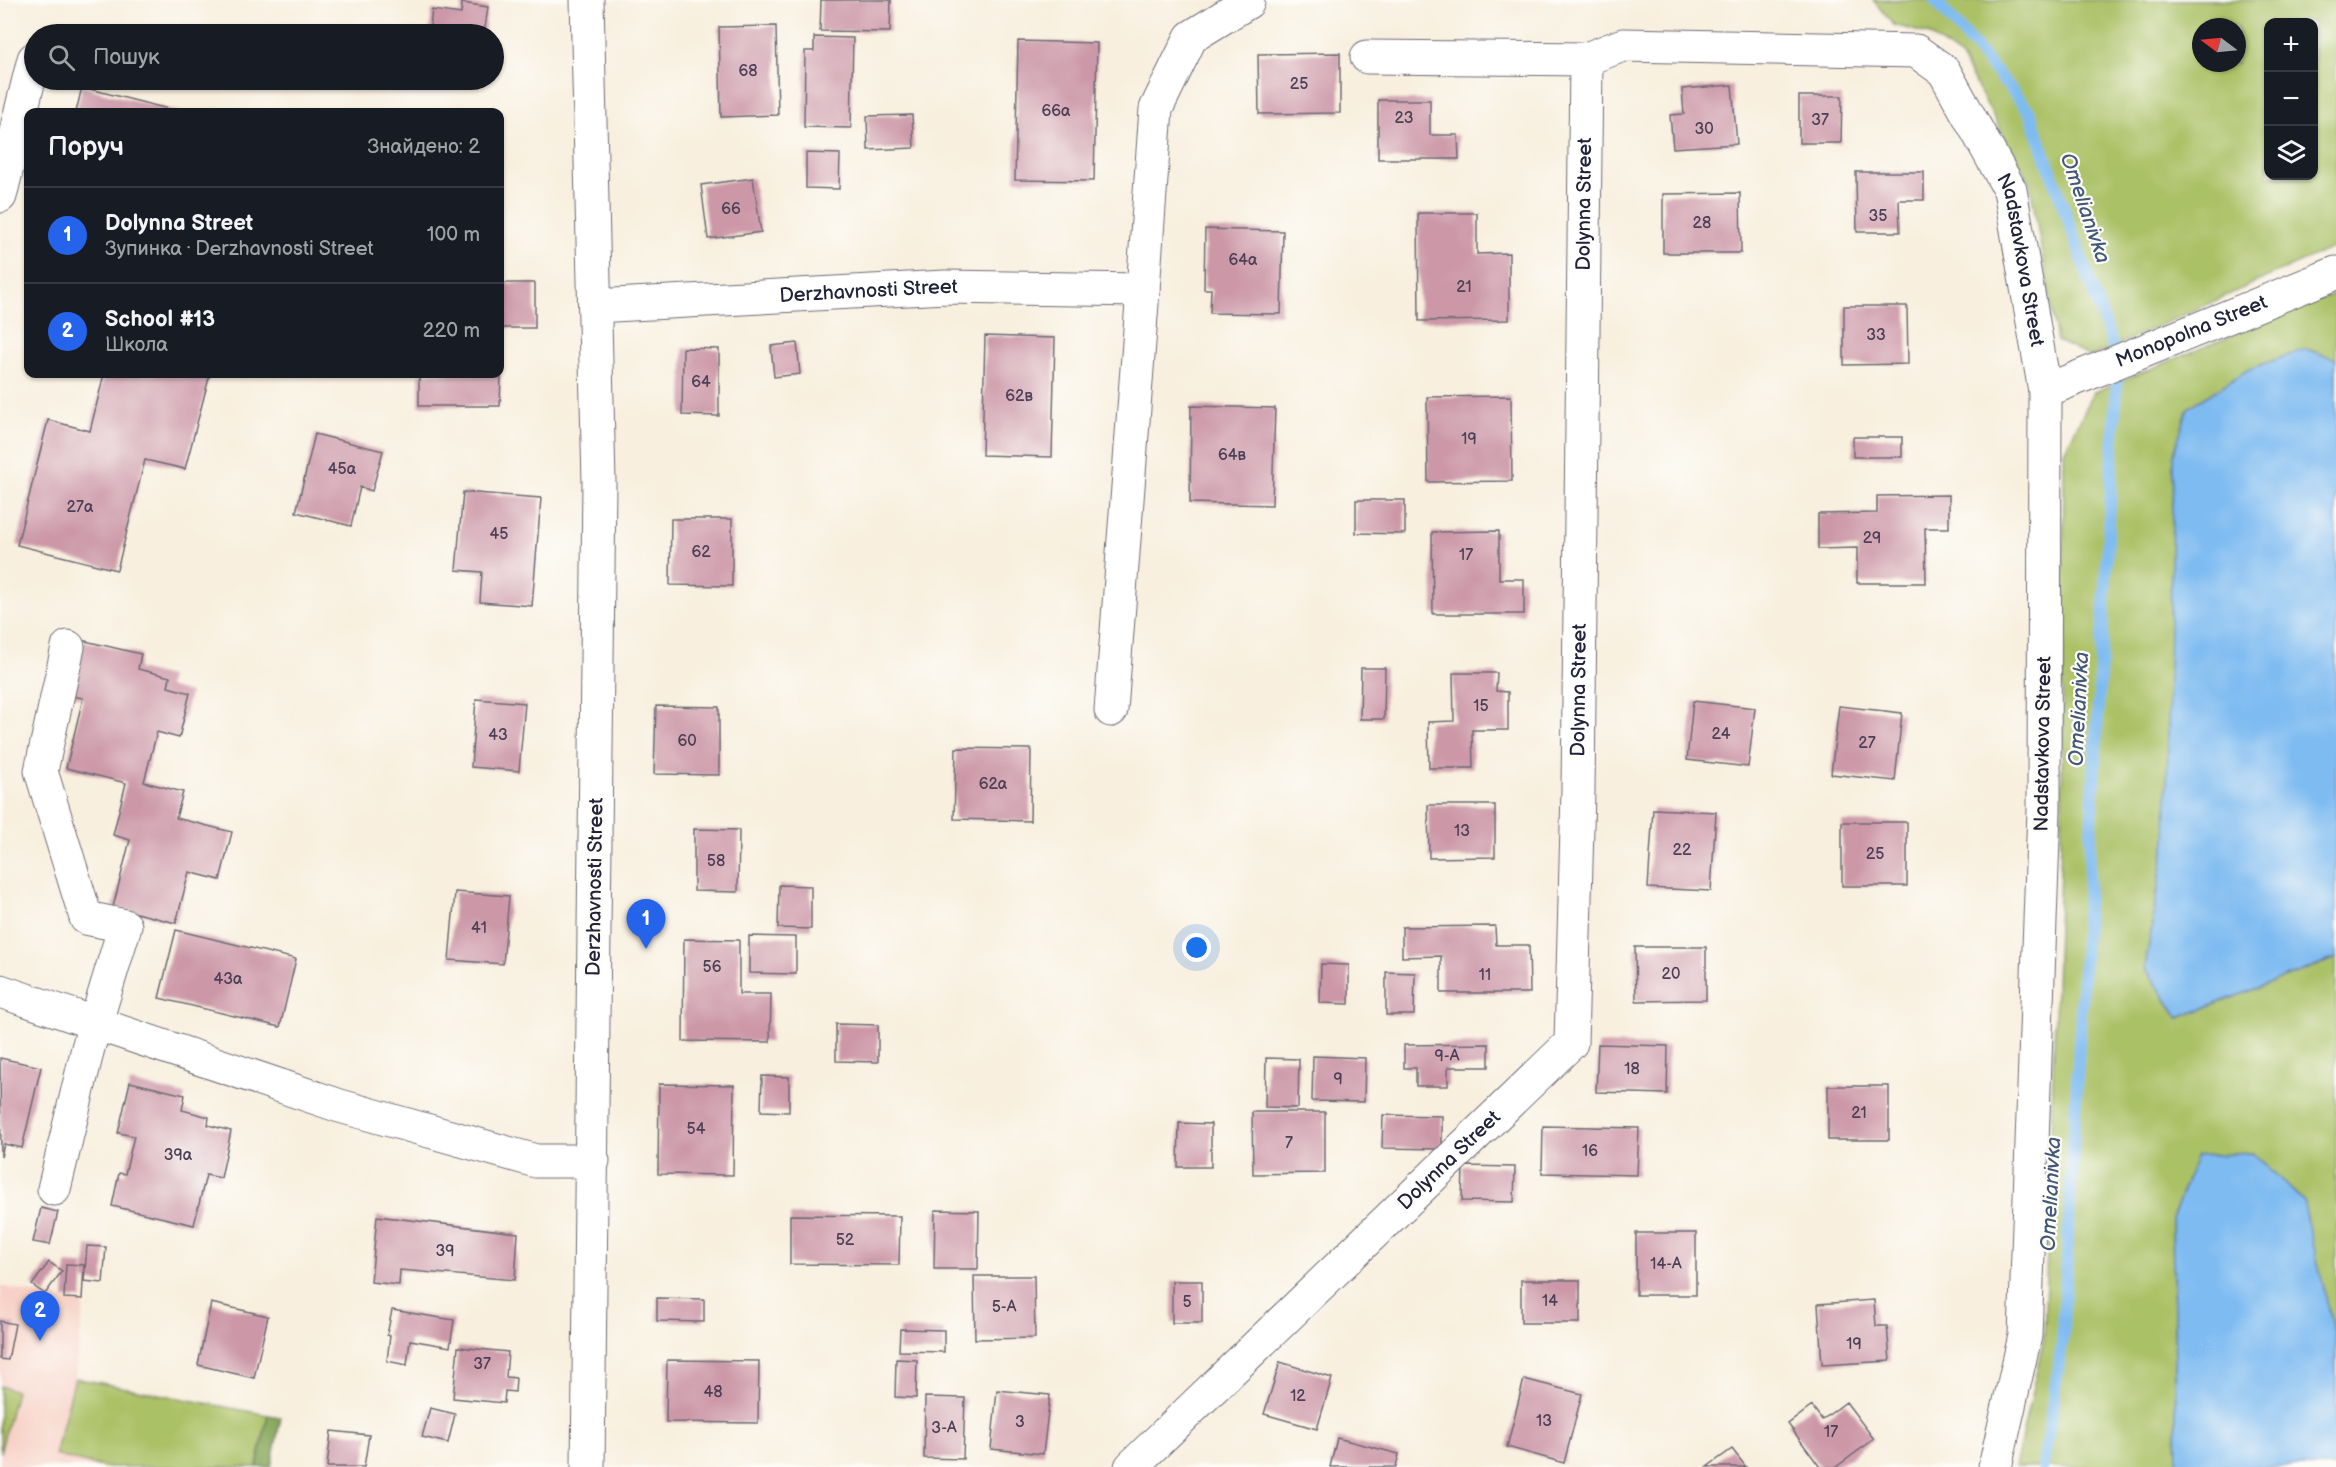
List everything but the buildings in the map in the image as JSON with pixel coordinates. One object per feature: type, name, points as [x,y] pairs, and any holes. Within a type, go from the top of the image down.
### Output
[{"type":"street","name":"Derzhavnosti Street","points":[[587,0],[599,482],[588,1467]]},
{"type":"street","points":[[1112,710],[1156,109],[1191,37],[1248,2]]},
{"type":"street","name":"Nadstavkova Street","points":[[1586,59],[1623,45],[1916,51],[1944,70],[2010,190],[2045,391],[2044,810],[2025,1336],[1995,1467]]},
{"type":"street","points":[[1367,57],[1586,59]]},
{"type":"street","name":"Dolynna Street","points":[[1131,1467],[1571,1043],[1578,791],[1586,59]]},
{"type":"street","points":[[0,196],[26,90]]},
{"type":"street","name":"Monopolna Street","points":[[2045,391],[2336,273]]},
{"type":"street","name":"Derzhavnosti Street","points":[[595,306],[945,287],[1143,290]]},
{"type":"street","points":[[54,1189],[96,1022],[124,926],[86,918],[41,771],[68,647]]},
{"type":"street","points":[[0,991],[340,1106],[537,1161],[593,1161]]},
{"type":"shaded area","points":[[0,1286],[84,1304],[75,1378],[281,1417],[271,1467],[0,1467]]},
{"type":"green space","points":[[1873,0],[2336,0],[2336,246],[2091,357],[2057,341],[2030,183],[1960,56],[1928,34],[1894,25]]},
{"type":"green space","points":[[2336,293],[2336,359],[2306,349],[2166,840],[2145,968],[2179,1018],[2336,958],[2336,1467],[2303,1201],[2253,1153],[2196,1156],[2172,1219],[2177,1467],[2015,1467],[2044,1338],[2062,811],[2064,452],[2094,392]]},
{"type":"green space","points":[[75,1378],[268,1415],[257,1467],[103,1467],[55,1455]]},
{"type":"green space","points":[[0,1386],[16,1391],[0,1453]]},
{"type":"green space","points":[[268,1415],[281,1417],[271,1467],[257,1467]]},
{"type":"water","points":[[2306,349],[2336,359],[2336,958],[2179,1018],[2145,968],[2166,840],[2173,456],[2188,408],[2249,369]]},
{"type":"water","points":[[2253,1153],[2303,1201],[2336,1339],[2336,1467],[2177,1467],[2172,1219],[2196,1156]]},
{"type":"waterway","name":"Omelianivka","points":[[1935,0],[2030,112],[2114,350],[2117,380],[2062,1343],[2043,1467]]},
{"type":"place","name":"Dolynna Street","points":[[646,949]]},
{"type":"place","name":"School #13","points":[[40,1341]]}]
